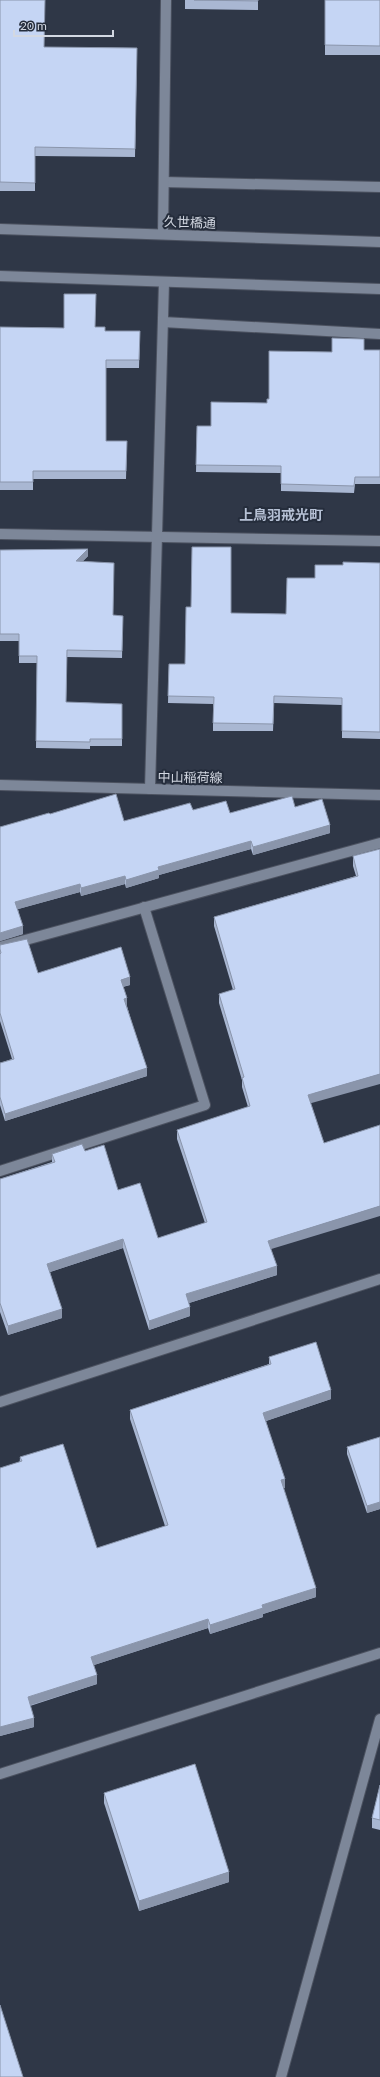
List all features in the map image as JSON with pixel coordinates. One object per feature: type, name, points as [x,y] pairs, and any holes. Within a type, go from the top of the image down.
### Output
[{"type":"street","points":[[163,234],[166,0]]},
{"type":"street","points":[[164,182],[380,187]]},
{"type":"street","name":"久世橋通","points":[[0,229],[380,242]]},
{"type":"street","points":[[0,276],[380,289]]},
{"type":"street","points":[[150,789],[164,282]]},
{"type":"street","points":[[162,322],[380,334]]},
{"type":"street","points":[[0,534],[380,541]]},
{"type":"street","name":"中山稲荷線","points":[[0,785],[380,795]]},
{"type":"street","points":[[0,947],[380,843]]},
{"type":"street","points":[[0,1170],[205,1106],[144,907]]},
{"type":"street","points":[[0,1402],[380,1279]]},
{"type":"street","points":[[0,1774],[380,1653]]},
{"type":"street","points":[[281,2077],[380,1719]]},
{"type":"building","points":[[0,0],[45,0],[44,47],[137,48],[135,149],[35,147],[35,183],[0,182]]},
{"type":"building","points":[[194,0],[258,0],[258,1]]},
{"type":"building","points":[[325,0],[380,0],[380,46],[325,45]]},
{"type":"building","points":[[64,294],[96,294],[95,327],[105,327],[105,331],[140,331],[139,360],[106,360],[106,441],[127,441],[126,471],[33,471],[33,482],[0,482],[0,327],[64,328]]},
{"type":"building","points":[[332,338],[364,339],[364,350],[380,350],[380,477],[355,477],[354,486],[281,484],[281,466],[196,465],[197,426],[211,426],[211,402],[267,403],[267,399],[269,399],[269,351],[332,352]]},
{"type":"building","points":[[192,547],[231,547],[231,613],[286,614],[287,578],[315,578],[315,565],[343,565],[343,562],[380,563],[380,732],[342,731],[342,698],[274,696],[273,724],[213,723],[214,697],[168,696],[169,664],[185,664],[186,607],[191,607]]},
{"type":"building","points":[[88,549],[76,561],[114,563],[113,615],[123,616],[122,651],[67,650],[66,702],[122,704],[122,739],[90,739],[90,742],[36,741],[37,656],[19,656],[19,634],[0,634],[0,550]]},
{"type":"building","points":[[116,794],[124,821],[190,803],[193,810],[226,801],[230,813],[292,796],[295,807],[322,799],[330,825],[253,847],[251,841],[158,867],[159,870],[126,880],[125,876],[81,888],[80,884],[15,902],[23,926],[0,933],[0,827]]},
{"type":"building","points":[[380,849],[380,1074],[308,1095],[324,1143],[380,1125],[380,1206],[268,1241],[277,1266],[186,1294],[190,1307],[149,1321],[123,1239],[47,1264],[62,1309],[8,1326],[0,1303],[0,1179],[55,1162],[52,1154],[82,1144],[85,1151],[104,1145],[118,1190],[140,1183],[158,1238],[207,1222],[177,1130],[250,1106],[242,1078],[244,1077],[219,994],[235,989],[214,917],[358,876],[353,856]]},
{"type":"building","points":[[27,939],[38,973],[121,947],[130,977],[121,980],[127,998],[124,999],[147,1068],[5,1114],[0,1097],[0,1063],[14,1059],[0,1013],[0,945]]},
{"type":"building","points":[[316,1342],[331,1390],[263,1413],[285,1479],[281,1480],[316,1588],[262,1605],[263,1608],[210,1625],[208,1619],[91,1657],[97,1675],[28,1697],[34,1718],[0,1727],[0,1468],[22,1461],[20,1457],[63,1444],[97,1548],[168,1525],[130,1410],[271,1364],[269,1357]]},
{"type":"building","points":[[380,1437],[380,1502],[367,1506],[347,1447]]},
{"type":"building","points":[[195,1764],[229,1872],[139,1901],[104,1793]]},
{"type":"building","points":[[380,1785],[380,1820],[372,1818]]},
{"type":"building","points":[[0,2005],[23,2077],[0,2077]]},
{"type":"district","name":"上鳥羽戒光町","points":[[281,514]]}]
